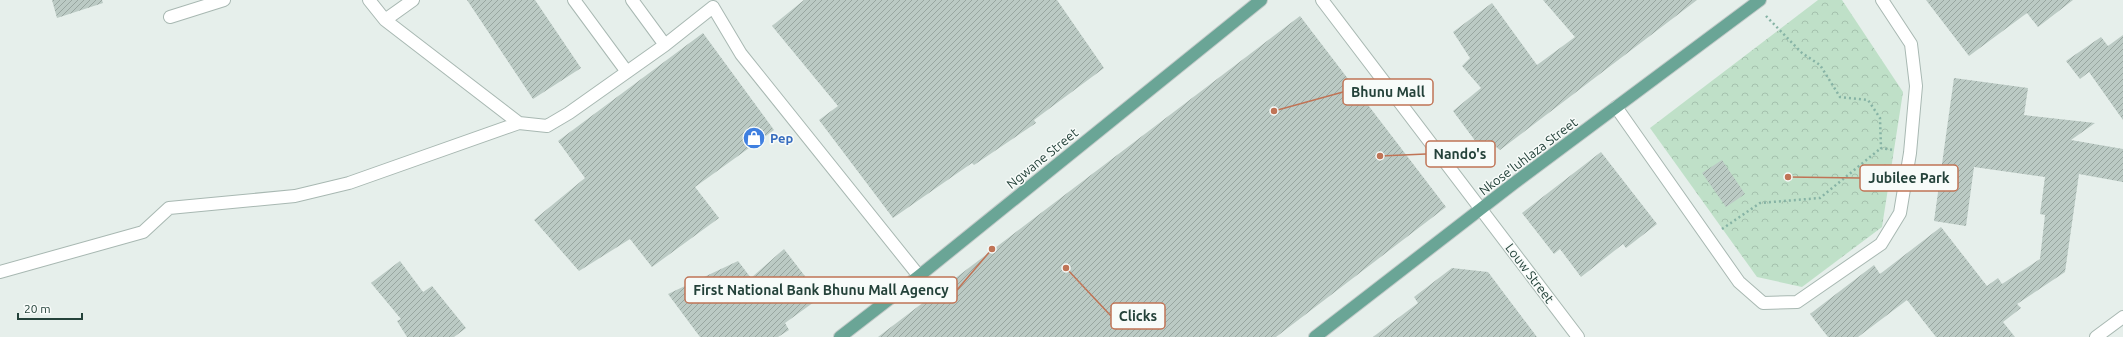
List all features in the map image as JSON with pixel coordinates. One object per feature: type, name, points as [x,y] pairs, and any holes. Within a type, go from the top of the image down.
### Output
[{"type":"main road","name":"Ngwane Street","points":[[840,337],[1261,0]]},
{"type":"main road","name":"Nkose'luhlaza Street","points":[[1315,337],[1481,208],[1758,2]]},
{"type":"street","points":[[170,18],[224,0]]},
{"type":"street","points":[[369,0],[385,20],[519,123]]},
{"type":"street","points":[[385,20],[413,0]]},
{"type":"street","points":[[574,0],[627,72]]},
{"type":"street","points":[[632,0],[664,44]]},
{"type":"street","name":"Louw Street","points":[[1322,0],[1578,337]]},
{"type":"street","points":[[1616,107],[1739,282],[1763,303],[1797,302],[1881,244],[1900,213],[1910,153],[1916,86],[1911,44],[1882,0]]},
{"type":"street","points":[[0,272],[143,232],[169,208],[295,196],[349,184],[519,123],[547,126],[569,113],[627,72],[717,3],[741,54],[918,276]]},
{"type":"street","points":[[2096,337],[2123,317]]},
{"type":"path","points":[[1758,2],[1802,52],[1820,65],[1840,97],[1868,100],[1880,118],[1881,148]]},
{"type":"path","points":[[1709,239],[1760,203],[1820,198],[1881,148],[1910,153]]},
{"type":"green space","points":[[1818,0],[1842,0],[1903,92],[1882,227],[1802,287],[1757,277],[1650,128]]},
{"type":"building","points":[[52,0],[102,0],[103,3],[57,18]]},
{"type":"building","points":[[467,0],[535,0],[581,68],[533,99]]},
{"type":"building","points":[[804,0],[1057,0],[1104,68],[1034,120],[1036,123],[974,165],[972,163],[893,218],[819,120],[838,106],[772,26]]},
{"type":"building","points":[[1543,0],[1697,0],[1500,150],[1487,140],[1479,146],[1453,111],[1481,88],[1462,66],[1470,58],[1453,32],[1492,3],[1537,65],[1575,37]]},
{"type":"building","points":[[1926,0],[2073,0],[2038,27],[2027,13],[1969,56]]},
{"type":"building","points":[[1300,16],[1446,207],[1276,337],[878,337]]},
{"type":"building","points":[[703,33],[774,130],[695,187],[719,218],[652,267],[630,239],[579,271],[534,220],[585,178],[558,141]]},
{"type":"building","points":[[2123,35],[2123,120],[2089,72],[2080,79],[2066,61],[2101,37],[2108,46]]},
{"type":"building","points":[[1954,78],[2028,88],[2024,115],[2095,123],[2071,140],[2123,149],[2123,182],[2079,174],[2065,272],[2017,304],[2021,308],[2003,322],[2015,337],[1936,337],[1907,300],[1858,337],[1828,337],[1810,314],[1874,265],[1880,274],[1941,227],[1987,286],[1998,278],[2002,284],[2040,259],[2045,215],[2040,214],[2045,177],[1974,167],[1966,226],[1934,221]]},
{"type":"building","points":[[1601,152],[1657,224],[1626,248],[1623,244],[1581,277],[1560,249],[1554,254],[1522,213]]},
{"type":"building","points":[[1722,160],[1745,194],[1726,207],[1702,173]]},
{"type":"building","points":[[784,249],[821,297],[785,323],[789,330],[778,337],[700,337],[668,294],[738,261],[751,278]]},
{"type":"building","points":[[400,261],[423,292],[432,286],[466,328],[454,337],[407,337],[397,321],[401,319],[371,283]]},
{"type":"building","points":[[1452,268],[1488,272],[1537,337],[1373,337],[1418,303],[1414,297]]},
{"type":"place","name":"Bhunu Mall","points":[[1274,111]]},
{"type":"place","name":"Pep","points":[[754,138]]},
{"type":"place","name":"Nando's","points":[[1380,156]]},
{"type":"place","name":"Jubilee Park","points":[[1788,177]]},
{"type":"place","name":"First National Bank Bhunu Mall Agency","points":[[992,249]]},
{"type":"place","name":"Clicks","points":[[1066,268]]}]
